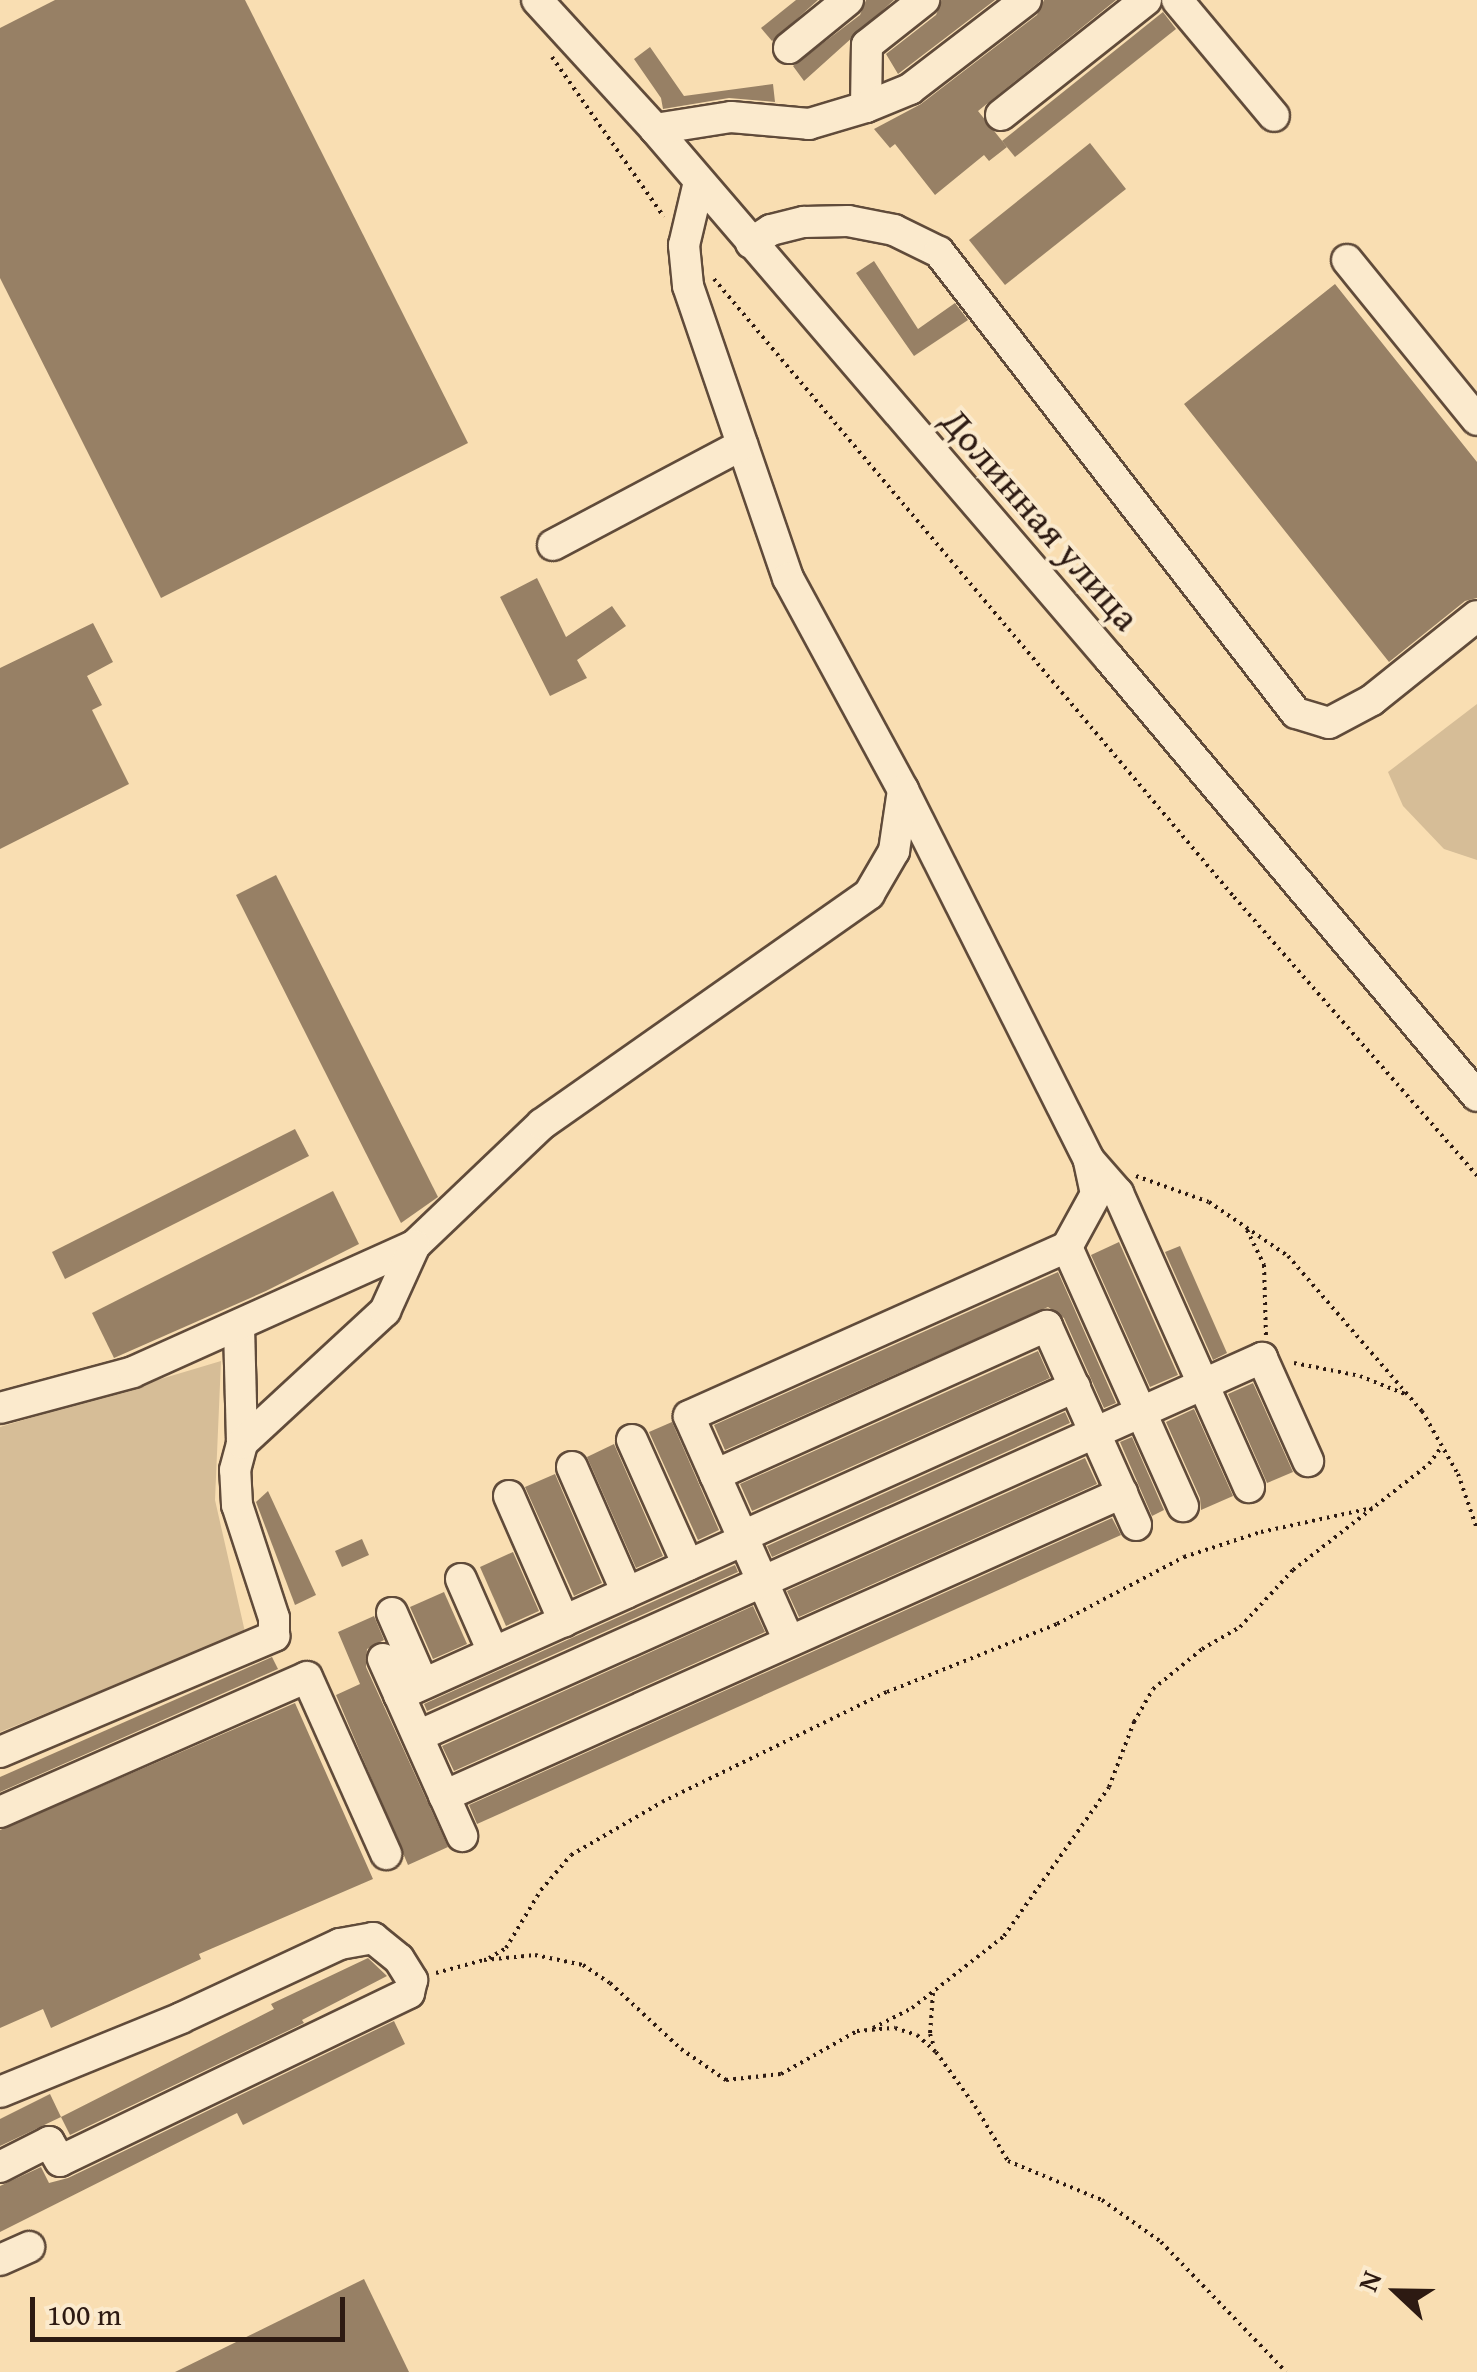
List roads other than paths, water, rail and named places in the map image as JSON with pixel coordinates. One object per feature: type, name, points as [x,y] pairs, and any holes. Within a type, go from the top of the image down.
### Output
[{"type":"street","name":"Долинная улица","points":[[536,0],[654,129],[698,186],[751,243],[1476,1092]]},
{"type":"street","points":[[789,48],[848,0]]},
{"type":"street","points":[[866,107],[868,45],[924,0]]},
{"type":"street","points":[[654,129],[731,117],[809,124],[866,107],[910,89],[1026,0]]},
{"type":"street","points":[[1001,116],[1146,0]]},
{"type":"street","points":[[1178,0],[1274,116]]},
{"type":"street","points":[[698,186],[684,245],[688,286],[788,578],[903,790],[1089,1160],[1118,1194],[1249,1487]]},
{"type":"street","points":[[751,243],[772,230],[804,222],[848,220],[894,230],[939,252],[1296,713],[1329,723],[1372,700],[1477,616]]},
{"type":"street","points":[[1347,260],[1477,420]]},
{"type":"street","points":[[553,545],[742,445]]},
{"type":"street","points":[[0,1408],[132,1372],[415,1245],[542,1124],[869,894],[894,850],[903,790]]},
{"type":"street","points":[[789,1642],[689,1416],[1068,1247],[1096,1194],[1089,1160]]},
{"type":"street","points":[[242,1443],[385,1311],[415,1245]]},
{"type":"street","points":[[1068,1247],[1182,1506]]},
{"type":"street","points":[[715,1475],[1048,1326],[1136,1525]]},
{"type":"street","points":[[0,1752],[274,1636],[274,1618],[237,1505],[235,1470],[242,1443],[239,1327]]},
{"type":"street","points":[[418,1736],[1262,1358],[1308,1461]]},
{"type":"street","points":[[411,1689],[1075,1387]]},
{"type":"street","points":[[632,1440],[688,1565]]},
{"type":"street","points":[[572,1468],[627,1592]]},
{"type":"street","points":[[444,1796],[1122,1493]]},
{"type":"street","points":[[509,1496],[564,1621]]},
{"type":"street","points":[[461,1579],[494,1652]]},
{"type":"street","points":[[392,1613],[418,1736],[462,1836]]},
{"type":"street","points":[[383,1659],[411,1689]]},
{"type":"street","points":[[0,1812],[307,1677],[386,1854]]},
{"type":"street","points":[[0,2092],[181,2018],[340,1944],[373,1938],[399,1959],[412,1980],[409,1994],[60,2161],[49,2142],[0,2166]]},
{"type":"street","points":[[0,2260],[29,2247]]}]
